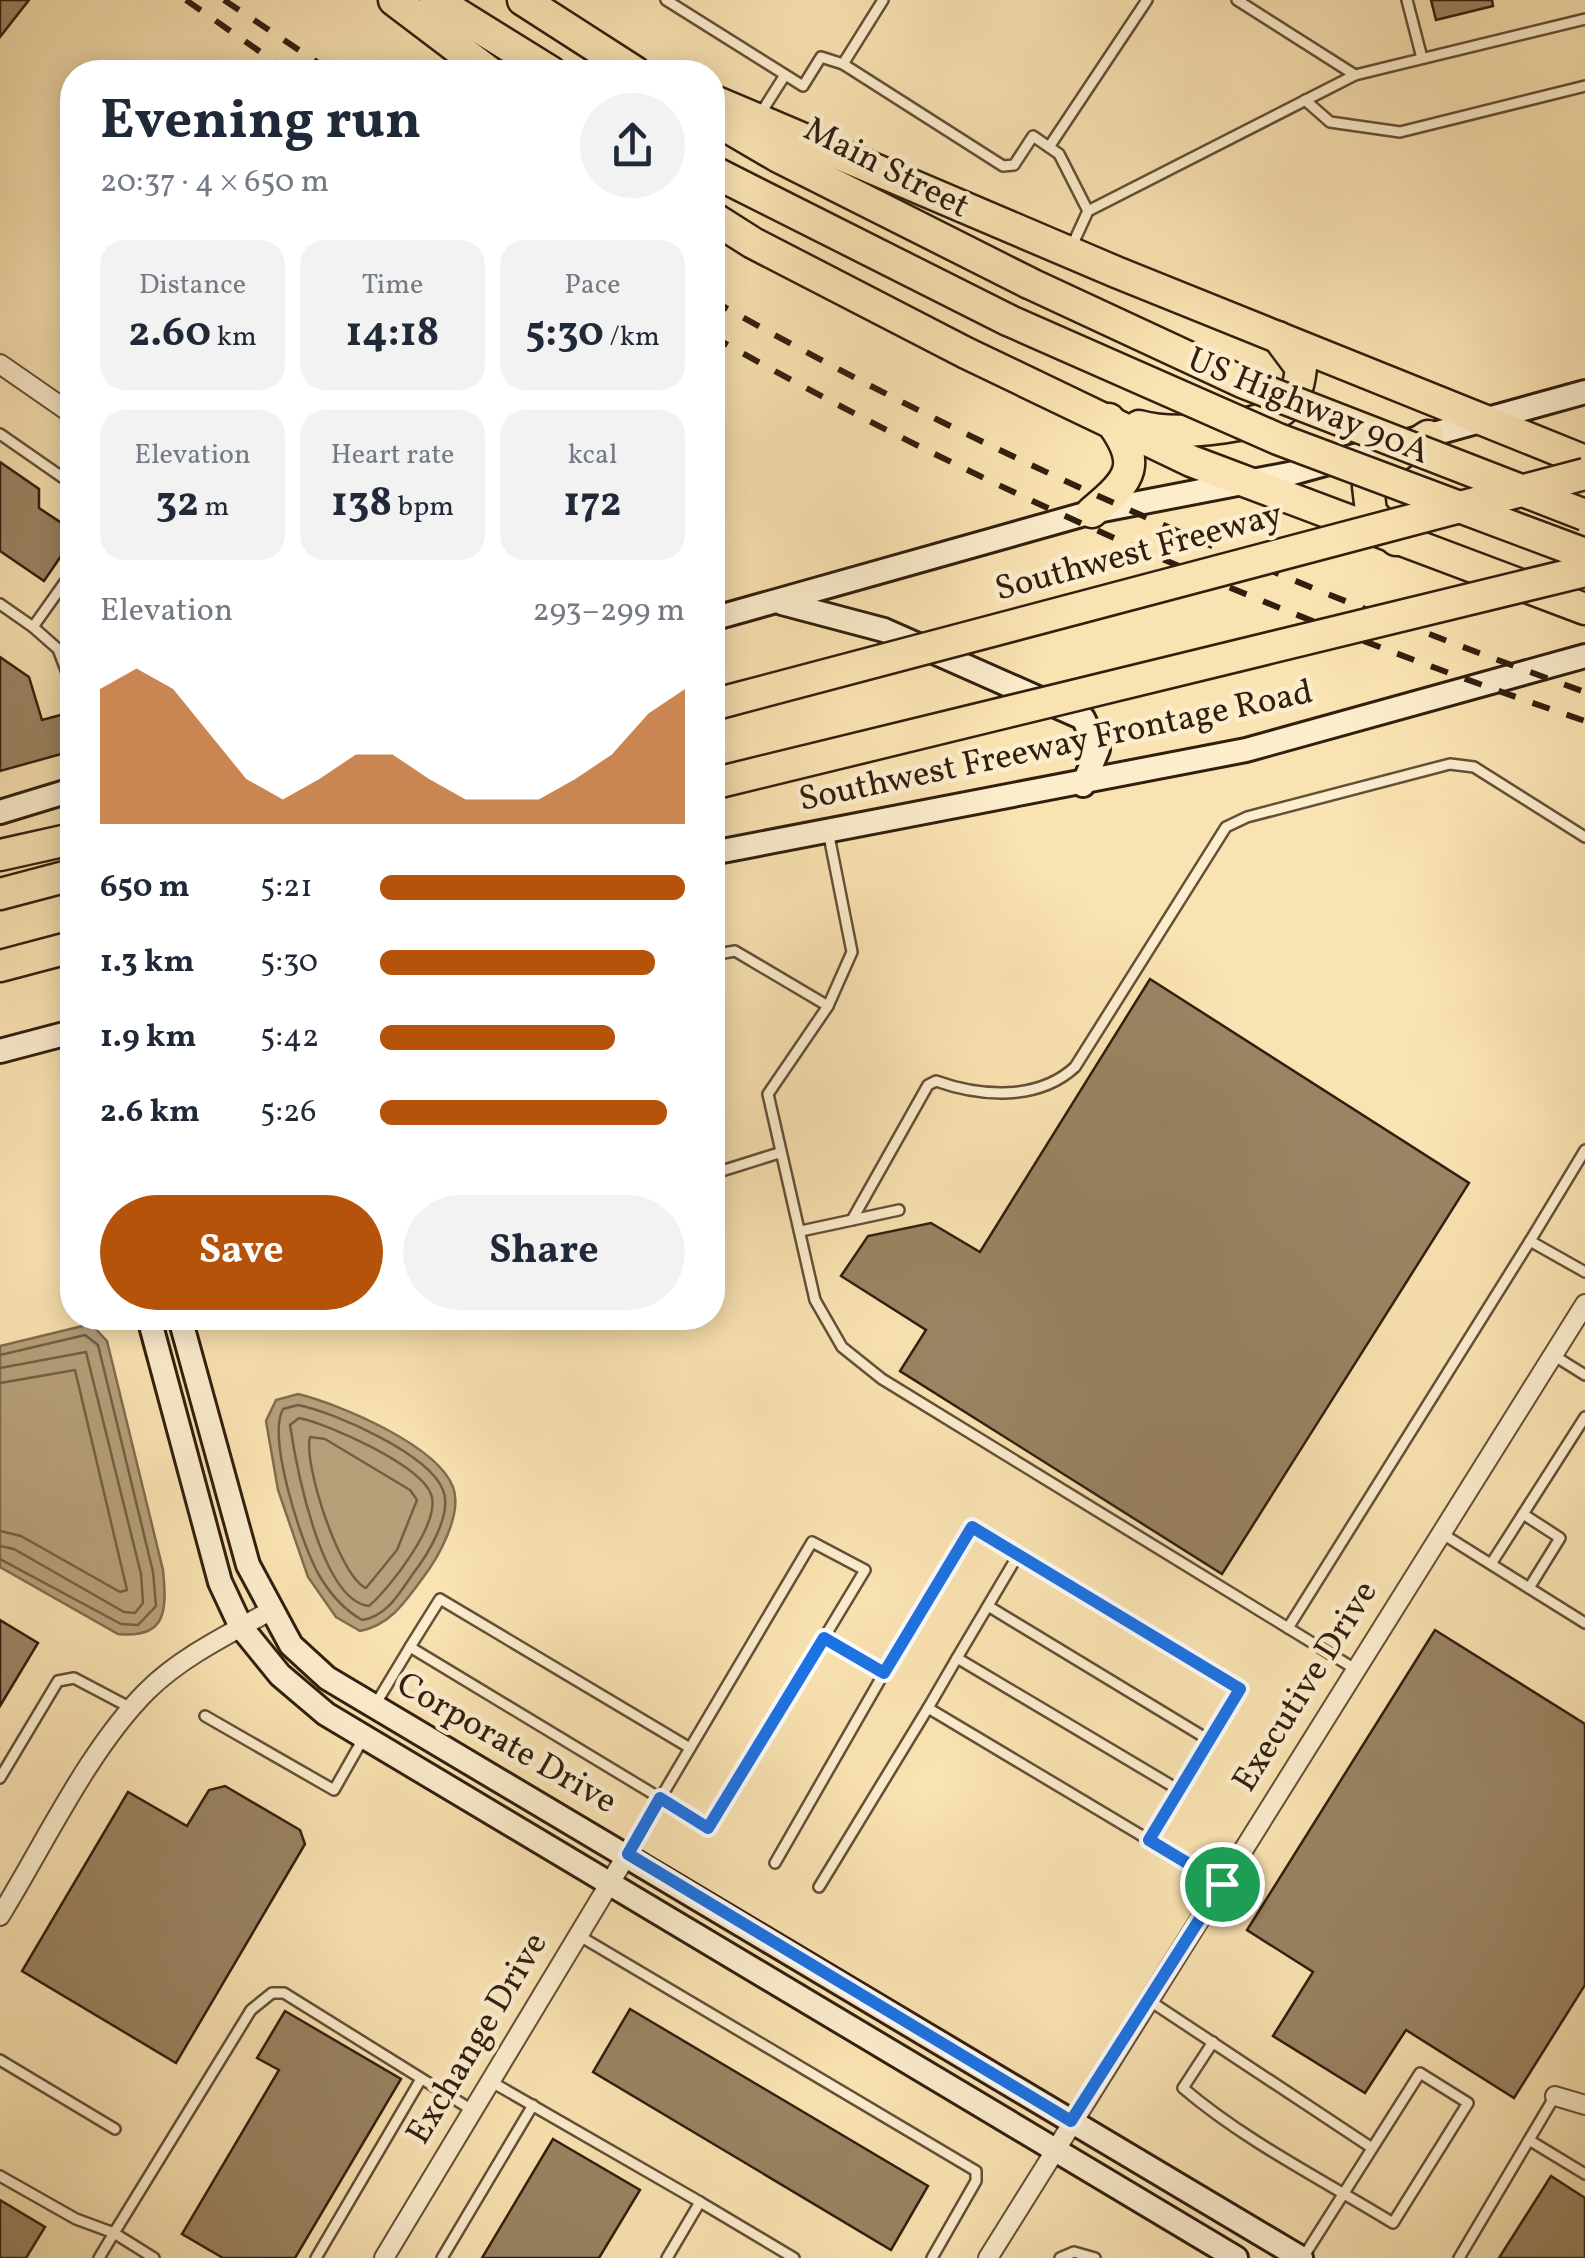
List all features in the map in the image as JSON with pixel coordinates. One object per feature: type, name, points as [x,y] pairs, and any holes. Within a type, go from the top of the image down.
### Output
[{"type":"highway","points":[[394,0],[473,60]]},
{"type":"highway","points":[[435,0],[532,60]]},
{"type":"highway","points":[[523,0],[615,60]]},
{"type":"highway","points":[[601,52],[620,60]]},
{"type":"highway","points":[[725,105],[1478,422],[1585,461]]},
{"type":"highway","name":"Main Street","points":[[725,125],[792,164],[1029,283]]},
{"type":"highway","name":"US Highway 90A","points":[[725,178],[1008,320],[1278,439],[1585,554]]},
{"type":"highway","points":[[725,225],[966,353],[1107,417],[1191,461],[1397,542],[1585,609]]},
{"type":"highway","name":"US Highway 90A","points":[[1029,283],[1242,382],[1585,516]]},
{"type":"highway","points":[[1107,417],[1160,432],[1210,428],[1278,412],[1298,392],[1301,368],[1276,334]]},
{"type":"highway","points":[[1092,512],[1125,485],[1130,462],[1126,442],[1107,417]]},
{"type":"highway","points":[[1397,542],[1371,512],[1368,486],[1388,462],[1428,436]]},
{"type":"highway","name":"Southwest Freeway","points":[[725,703],[1585,474]]},
{"type":"highway","points":[[725,781],[1585,572]]},
{"type":"highway","points":[[0,855],[60,842]]},
{"type":"highway","points":[[0,894],[60,878]]},
{"type":"highway","points":[[0,966],[60,949]]},
{"type":"street","points":[[0,364],[60,406]]},
{"type":"street","points":[[725,616],[1092,512],[1247,483],[1585,392]]},
{"type":"street","points":[[778,602],[884,630],[1082,718],[1098,749],[1083,784]]},
{"type":"street","name":"Southwest Freeway Frontage Road","points":[[725,851],[1246,750],[1585,656]]},
{"type":"street","points":[[0,812],[60,794]]},
{"type":"street","points":[[0,1052],[60,1039]]},
{"type":"street","name":"Executive Drive","points":[[988,2258],[1585,1304]]},
{"type":"street","name":"Corporate Drive","points":[[151,1330],[220,1582],[241,1627],[280,1675],[326,1714],[1236,2258]]},
{"type":"street","name":"Corporate Drive","points":[[183,1330],[248,1565],[291,1645],[327,1678],[1301,2258]]},
{"type":"street","points":[[0,1916],[98,1755],[148,1690],[270,1612]]},
{"type":"street","name":"Exchange Drive","points":[[384,2258],[628,1854]]},
{"type":"street","points":[[1556,2096],[1585,2106]]},
{"type":"lane","points":[[666,0],[802,86],[821,57],[843,64],[1003,166],[1014,165],[1033,136],[1060,154],[1088,211]]},
{"type":"lane","points":[[843,64],[883,0]]},
{"type":"lane","points":[[1049,147],[1147,0]]},
{"type":"lane","points":[[1237,0],[1355,75]]},
{"type":"lane","points":[[1407,0],[1422,58]]},
{"type":"lane","points":[[1069,252],[1088,211],[1355,75],[1585,20]]},
{"type":"lane","points":[[757,118],[785,74]]},
{"type":"lane","points":[[1305,100],[1330,122],[1400,132],[1585,86]]},
{"type":"lane","points":[[0,434],[60,476]]},
{"type":"lane","points":[[33,627],[60,589]]},
{"type":"lane","points":[[0,604],[33,627],[60,654]]},
{"type":"lane","points":[[852,1220],[928,1086],[936,1081],[979,1094],[1032,1090],[1058,1083],[1075,1067],[1226,827],[1247,817],[1450,764],[1474,767],[1585,837]]},
{"type":"lane","points":[[828,831],[852,952],[828,1006],[768,1094],[815,1300],[842,1347],[882,1380],[1354,1670]]},
{"type":"lane","points":[[725,953],[735,951],[828,1006]]},
{"type":"lane","points":[[1288,1628],[1585,1150]]},
{"type":"lane","points":[[725,1170],[779,1153]]},
{"type":"lane","points":[[801,1231],[899,1210]]},
{"type":"lane","points":[[1530,1241],[1585,1272]]},
{"type":"lane","points":[[1553,1355],[1585,1375]]},
{"type":"lane","points":[[1491,1564],[1585,1416]]},
{"type":"lane","points":[[1523,1514],[1560,1538],[1529,1588]]},
{"type":"lane","points":[[776,1863],[972,1527],[1240,1689],[1149,1840]]},
{"type":"lane","points":[[1441,1533],[1585,1623]]},
{"type":"lane","points":[[410,1647],[660,1798],[708,1828],[864,1570],[812,1542],[660,1798],[628,1854]]},
{"type":"lane","points":[[819,1887],[1018,1555]]},
{"type":"lane","points":[[372,1708],[440,1599],[690,1748]]},
{"type":"lane","points":[[988,1606],[1210,1740]]},
{"type":"lane","points":[[824,1638],[884,1673]]},
{"type":"lane","points":[[957,1658],[1179,1790]]},
{"type":"lane","points":[[0,1778],[58,1682],[74,1678],[133,1709]]},
{"type":"lane","points":[[928,1708],[1222,1884]]},
{"type":"lane","points":[[206,1716],[334,1790],[365,1737]]},
{"type":"lane","points":[[578,1935],[976,2171],[976,2180],[932,2258]]},
{"type":"lane","points":[[99,2258],[251,2010],[272,1993],[284,1992],[472,2110]]},
{"type":"lane","points":[[1148,2000],[1372,2148]]},
{"type":"lane","points":[[1212,2042],[1182,2088],[1208,2110],[1344,2193],[1392,2223],[1468,2103],[1420,2073],[1344,2193],[1301,2258]]},
{"type":"lane","points":[[0,2060],[115,2130]]},
{"type":"lane","points":[[316,2258],[422,2079]]},
{"type":"lane","points":[[490,2081],[794,2258]]},
{"type":"lane","points":[[1460,2258],[1556,2096]]},
{"type":"lane","points":[[442,2258],[534,2105]]},
{"type":"lane","points":[[1529,2140],[1585,2174]]},
{"type":"lane","points":[[0,2176],[76,2219],[114,2233],[154,2258]]},
{"type":"lane","points":[[667,2258],[700,2202]]},
{"type":"lane","points":[[1060,2258],[1074,2252],[1095,2258]]},
{"type":"water","points":[[66,1330],[97,1330],[107,1341],[163,1570],[163,1609],[155,1626],[146,1632],[118,1634],[0,1567],[0,1346]]},
{"type":"water","points":[[298,1394],[385,1428],[428,1456],[453,1487],[452,1522],[435,1559],[396,1612],[371,1628],[360,1631],[336,1617],[308,1577],[278,1490],[266,1421],[276,1400]]},
{"type":"building","points":[[0,0],[29,0],[0,37]]},
{"type":"building","points":[[1431,0],[1492,0],[1493,6],[1436,20]]},
{"type":"building","points":[[0,462],[39,489],[39,508],[60,522],[60,558],[44,581],[0,551]]},
{"type":"building","points":[[0,657],[29,677],[42,720],[60,715],[60,754],[0,771]]},
{"type":"building","points":[[1150,979],[1469,1183],[1222,1574],[900,1371],[926,1330],[841,1276],[868,1236],[931,1223],[980,1252]]},
{"type":"building","points":[[0,1620],[38,1643],[0,1706]]},
{"type":"building","points":[[1435,1630],[1585,1724],[1585,1985],[1514,2098],[1406,2030],[1365,2093],[1273,2036],[1313,1972],[1247,1930]]},
{"type":"building","points":[[225,1786],[300,1830],[305,1844],[176,2063],[22,1971],[128,1792],[187,1826],[209,1790]]},
{"type":"building","points":[[630,2009],[928,2186],[891,2250],[593,2072]]},
{"type":"building","points":[[285,2011],[401,2079],[295,2258],[223,2258],[182,2234],[279,2070],[257,2058]]},
{"type":"building","points":[[553,2139],[640,2190],[599,2258],[482,2258]]},
{"type":"building","points":[[1551,2176],[1585,2198],[1585,2258],[1499,2258]]},
{"type":"building","points":[[0,2200],[45,2227],[26,2258],[0,2258]]},
{"type":"railway","points":[[186,0],[272,60]]},
{"type":"railway","points":[[224,0],[314,60]]},
{"type":"railway","points":[[725,307],[924,413],[1140,515],[1361,607],[1585,692]]},
{"type":"railway","points":[[725,343],[923,448],[1140,549],[1360,640],[1585,721]]},
{"type":"route","points":[[972,1527],[1240,1689],[1149,1840],[1222,1884],[1071,2121],[628,1854],[660,1798],[708,1828],[824,1638],[884,1673],[972,1527]]}]
